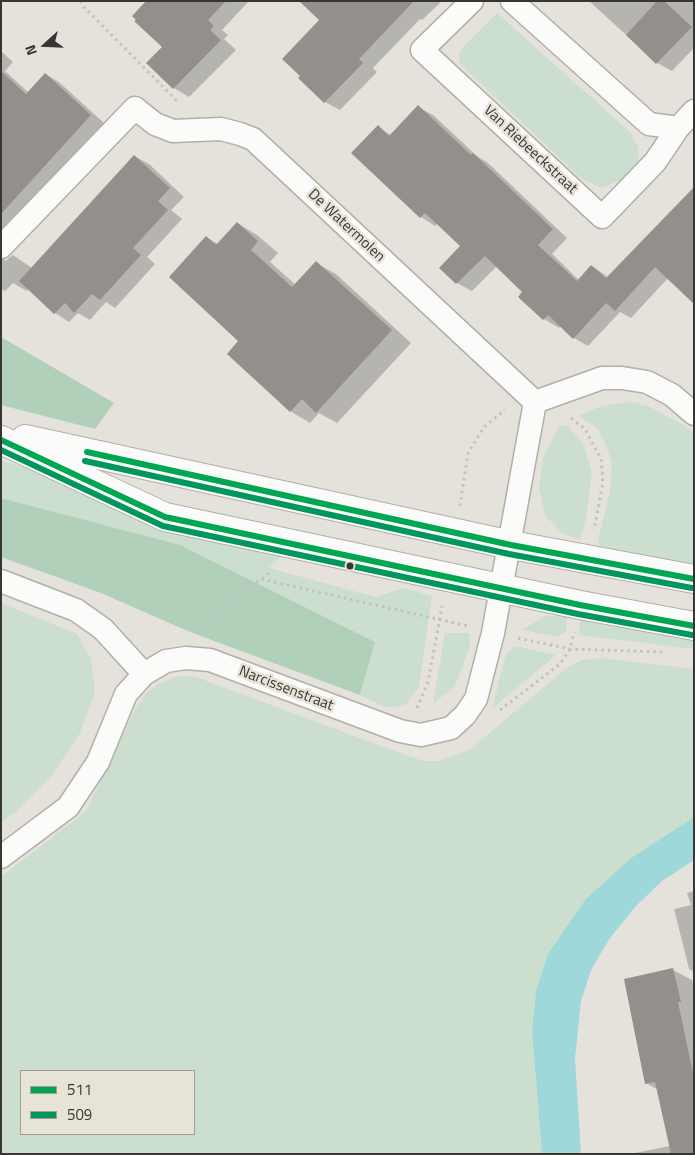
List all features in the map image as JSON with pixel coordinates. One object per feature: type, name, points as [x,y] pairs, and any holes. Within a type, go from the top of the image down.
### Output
[{"type":"main road","points":[[1,434],[511,544],[694,579]]},
{"type":"main road","points":[[1,440],[165,516],[580,605],[694,626]]},
{"type":"street","name":"Van Riebeeckstraat","points":[[472,1],[422,50],[602,217],[655,162],[678,128],[694,111]]},
{"type":"street","points":[[512,1],[649,124],[678,128]]},
{"type":"street","name":"De Watermolen","points":[[1,247],[135,108],[156,124],[173,131],[220,129],[253,139],[535,402]]},
{"type":"street","points":[[501,588],[511,544],[535,402],[602,378],[622,378],[647,382],[672,395],[694,414]]},
{"type":"street","points":[[1,581],[76,610],[103,629],[144,674]]},
{"type":"street","name":"Narcissenstraat","points":[[1,857],[68,807],[98,762],[126,694],[144,674],[166,661],[186,658],[210,660],[400,731],[421,735],[451,728],[465,715],[476,699],[493,633],[501,588]]},
{"type":"path","points":[[81,1],[205,130]]},
{"type":"path","points":[[456,531],[468,453],[484,427],[512,404],[535,402],[571,418],[585,429],[601,459],[603,482],[588,559]]},
{"type":"path","points":[[400,731],[417,709],[428,682],[448,577]]},
{"type":"path","points":[[188,637],[261,579],[440,619]]},
{"type":"path","points":[[498,712],[560,664],[570,649],[580,605]]},
{"type":"path","points":[[570,649],[675,653]]},
{"type":"green space","points":[[497,13],[631,133],[638,147],[639,161],[625,178],[602,188],[583,180],[460,64],[459,55],[463,47]]},
{"type":"green space","points":[[1,337],[114,403],[95,429],[1,405]]},
{"type":"green space","points":[[630,402],[646,405],[687,427],[694,434],[694,570],[606,553],[598,540],[610,492],[612,462],[605,443],[596,427],[579,416],[601,406]]},
{"type":"green space","points":[[559,426],[568,426],[584,445],[592,473],[586,519],[580,540],[562,533],[545,515],[539,488],[543,457]]},
{"type":"green space","points":[[1,460],[283,554],[269,568],[376,597],[403,588],[432,596],[419,687],[406,704],[395,707],[384,707],[360,695],[375,642],[61,515],[1,498]]},
{"type":"green space","points":[[1,498],[180,545],[375,642],[360,695],[190,632],[101,593],[1,557]]},
{"type":"green space","points":[[1,603],[77,634],[91,659],[95,692],[80,733],[52,775],[18,810],[1,823]]},
{"type":"green space","points":[[545,616],[567,616],[566,631],[557,637],[522,630]]},
{"type":"green space","points":[[580,616],[694,635],[694,649],[579,635]]},
{"type":"green space","points":[[445,633],[469,633],[470,646],[455,686],[433,704]]},
{"type":"green space","points":[[514,646],[556,655],[492,709],[505,657]]},
{"type":"green space","points":[[601,658],[694,669],[694,817],[548,954],[536,990],[532,1031],[542,1154],[1,1154],[1,877],[86,811],[137,706],[146,693],[160,683],[179,676],[193,676],[411,757],[425,761],[438,761],[469,750],[568,667],[582,660]]},
{"type":"water","points":[[694,817],[694,860],[662,881],[635,907],[610,938],[591,970],[581,1001],[575,1058],[581,1154],[542,1154],[532,1031],[536,990],[548,954],[585,900],[630,859]]},
{"type":"building","points":[[146,1],[226,1],[208,20],[214,26],[210,30],[221,40],[173,89],[146,63],[162,47],[134,21],[136,20],[132,16]]},
{"type":"building","points":[[299,1],[414,1],[359,59],[363,63],[324,103],[298,78],[300,76],[282,59],[319,20]]},
{"type":"building","points":[[657,1],[664,1],[692,27],[656,64],[626,35]]},
{"type":"building","points":[[1,71],[26,94],[45,73],[91,115],[1,214]]},
{"type":"building","points":[[418,105],[471,155],[473,153],[553,229],[538,245],[577,281],[591,265],[606,278],[694,187],[694,304],[655,267],[615,311],[606,303],[573,339],[548,315],[543,320],[518,297],[522,292],[485,256],[456,284],[439,268],[460,246],[425,213],[420,218],[351,153],[378,125],[389,136]]},
{"type":"building","points":[[134,155],[170,188],[158,201],[168,210],[133,248],[141,255],[100,300],[92,294],[74,313],[65,303],[54,314],[19,281]]},
{"type":"building","points":[[237,222],[258,241],[251,250],[292,287],[316,261],[392,330],[316,413],[302,399],[290,412],[227,354],[238,341],[169,277],[206,236],[216,245]]},
{"type":"building","points":[[673,968],[694,1078],[694,1154],[671,1154],[655,1082],[645,1084],[624,979]]},
{"type":"transit line","name":"511","points":[[1,440],[165,517],[580,605],[694,626]]},
{"type":"transit line","name":"509","points":[[1,450],[163,526],[578,614],[692,635]]},
{"type":"transit line","name":"511","points":[[87,452],[511,545],[694,579]]},
{"type":"transit line","name":"509","points":[[85,461],[509,554],[692,588]]}]
